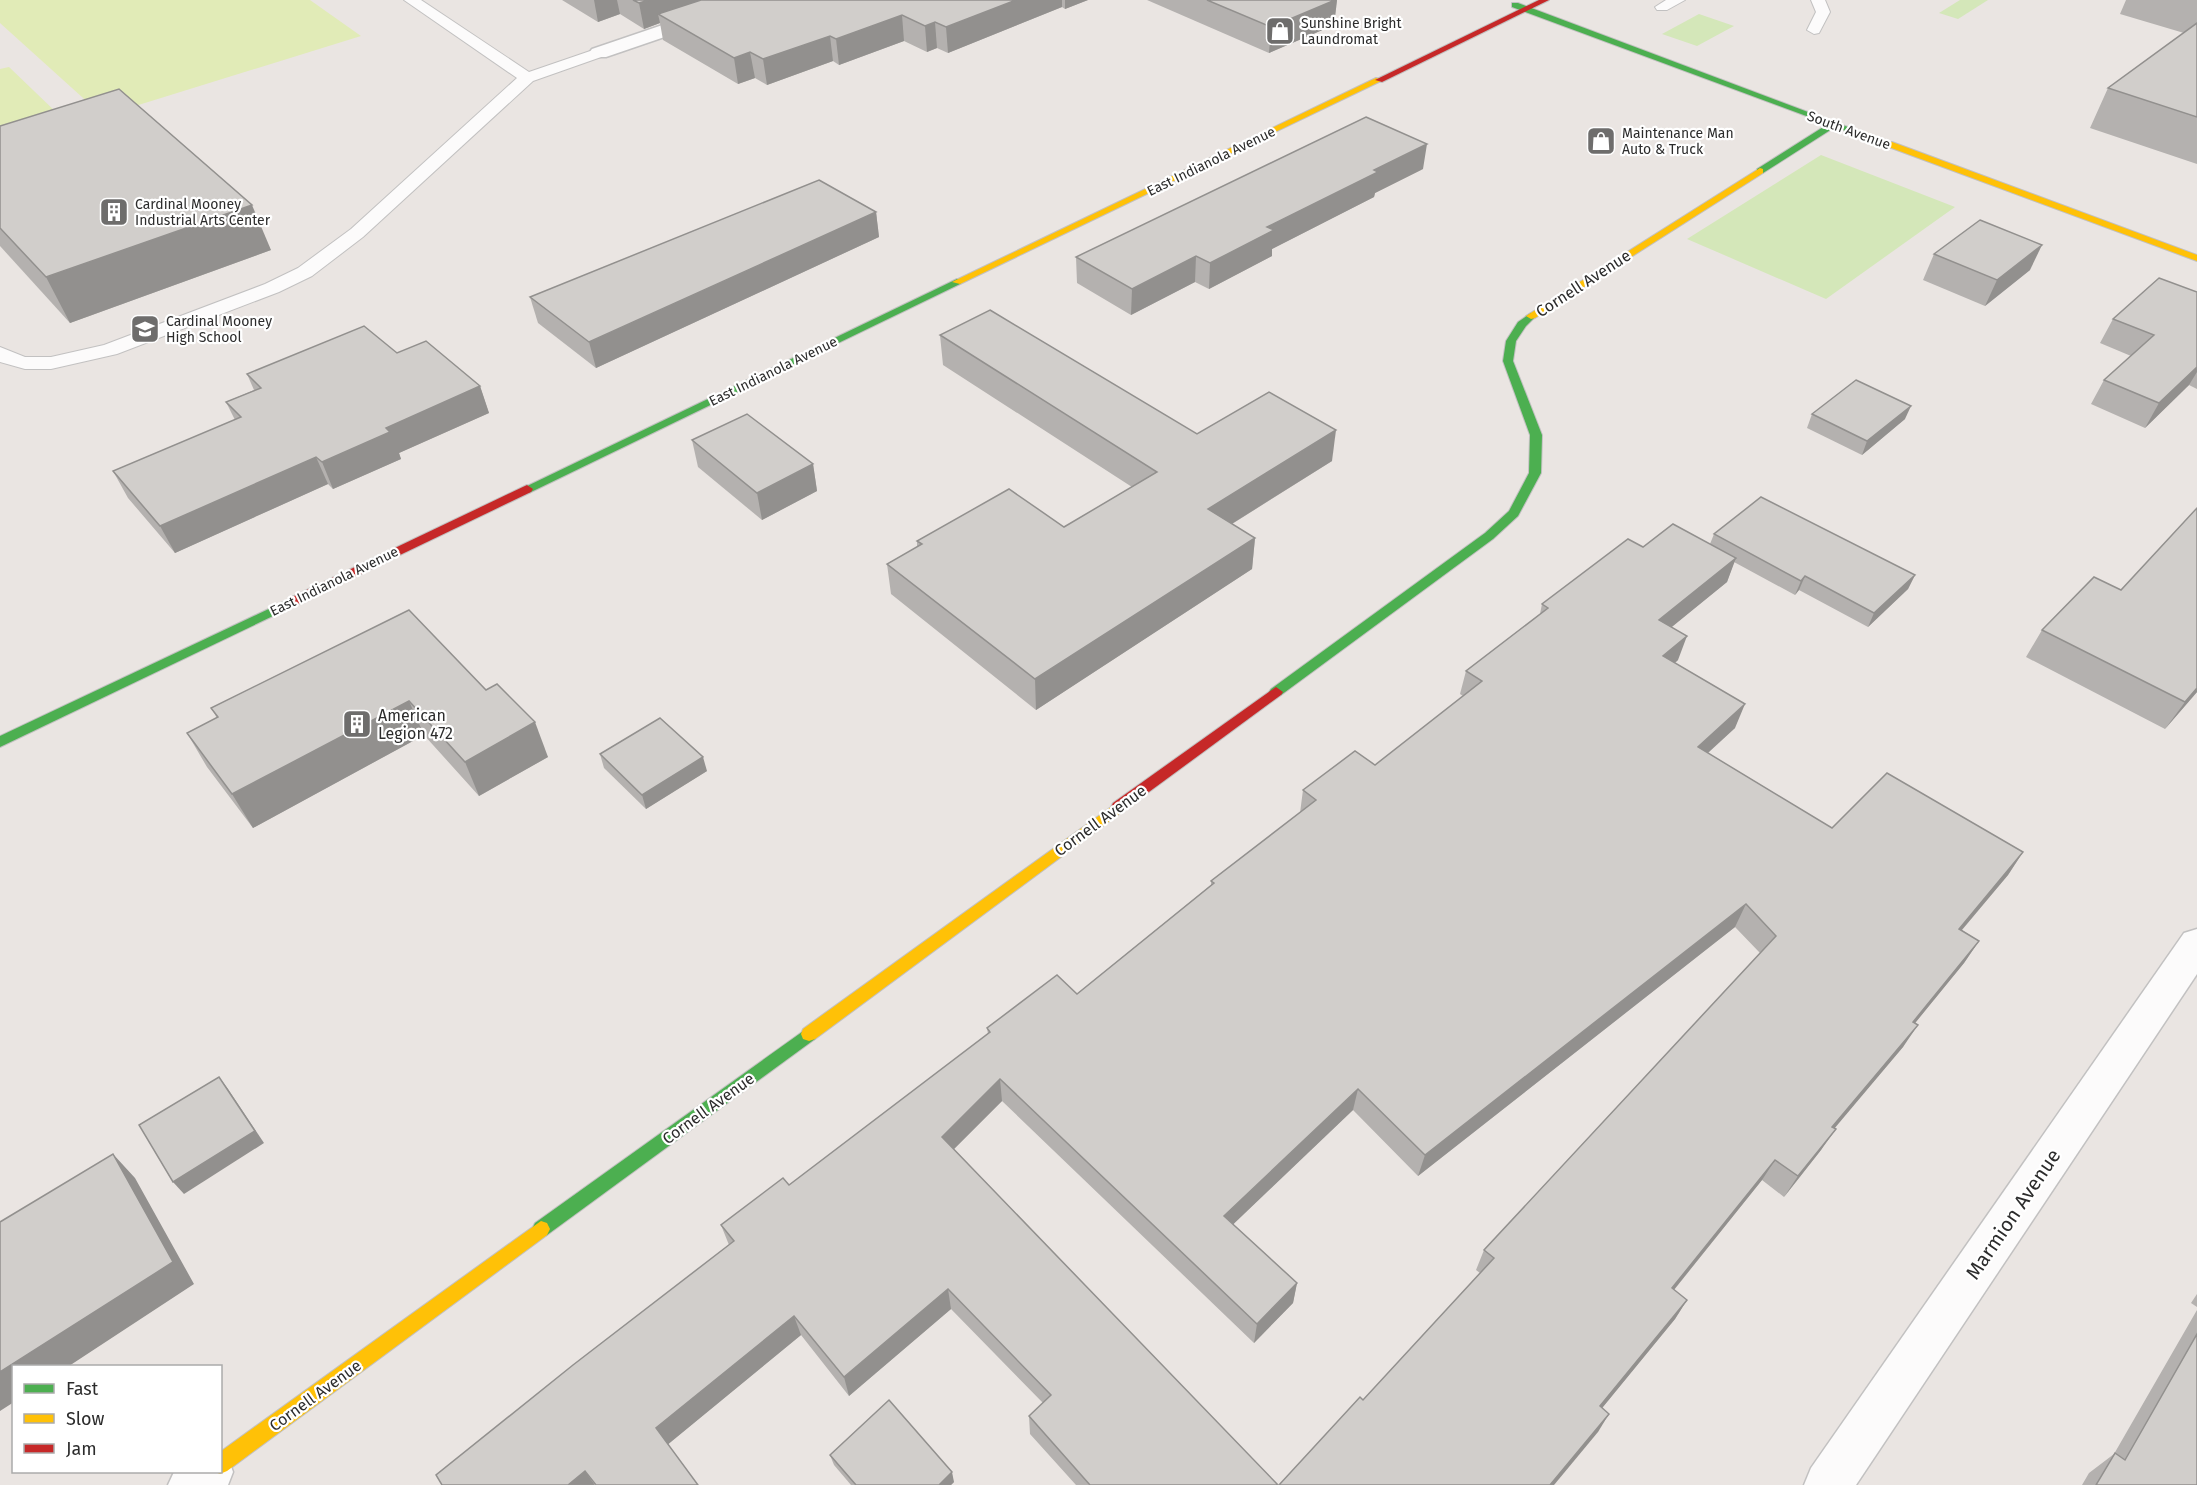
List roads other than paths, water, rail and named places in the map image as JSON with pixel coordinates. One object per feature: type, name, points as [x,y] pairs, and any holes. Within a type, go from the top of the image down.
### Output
[{"type":"street","points":[[599,53],[754,0]]},
{"type":"street","name":"South Avenue","points":[[1503,0],[2197,258]]},
{"type":"street","name":"East Indianola Avenue","points":[[0,742],[1545,0]]},
{"type":"street","name":"Cornell Avenue","points":[[222,1463],[1489,536],[1514,513],[1535,473],[1536,435],[1508,361],[1511,341],[1522,324],[1536,312],[1834,124]]},
{"type":"street","name":"Marmion Avenue","points":[[1828,1485],[2197,944]]},
{"type":"street","points":[[192,1485],[209,1473]]},
{"type":"lane","points":[[411,0],[527,78]]},
{"type":"lane","points":[[1662,7],[1678,0]]},
{"type":"lane","points":[[1814,30],[1823,12],[1818,0]]},
{"type":"lane","points":[[0,353],[9,359],[26,363],[51,363],[110,350],[272,288],[305,272],[357,233],[527,78],[599,53]]},
{"type":"place","name":"Sunshine Bright Laundromat","points":[[1280,31]]},
{"type":"place","name":"Maintenance Man Auto & Truck","points":[[1601,141]]},
{"type":"place","name":"Cardinal Mooney Industrial Arts Center","points":[[114,212]]},
{"type":"place","name":"Cardinal Mooney High School","points":[[145,329]]},
{"type":"place","name":"American Legion 472","points":[[357,724]]}]
